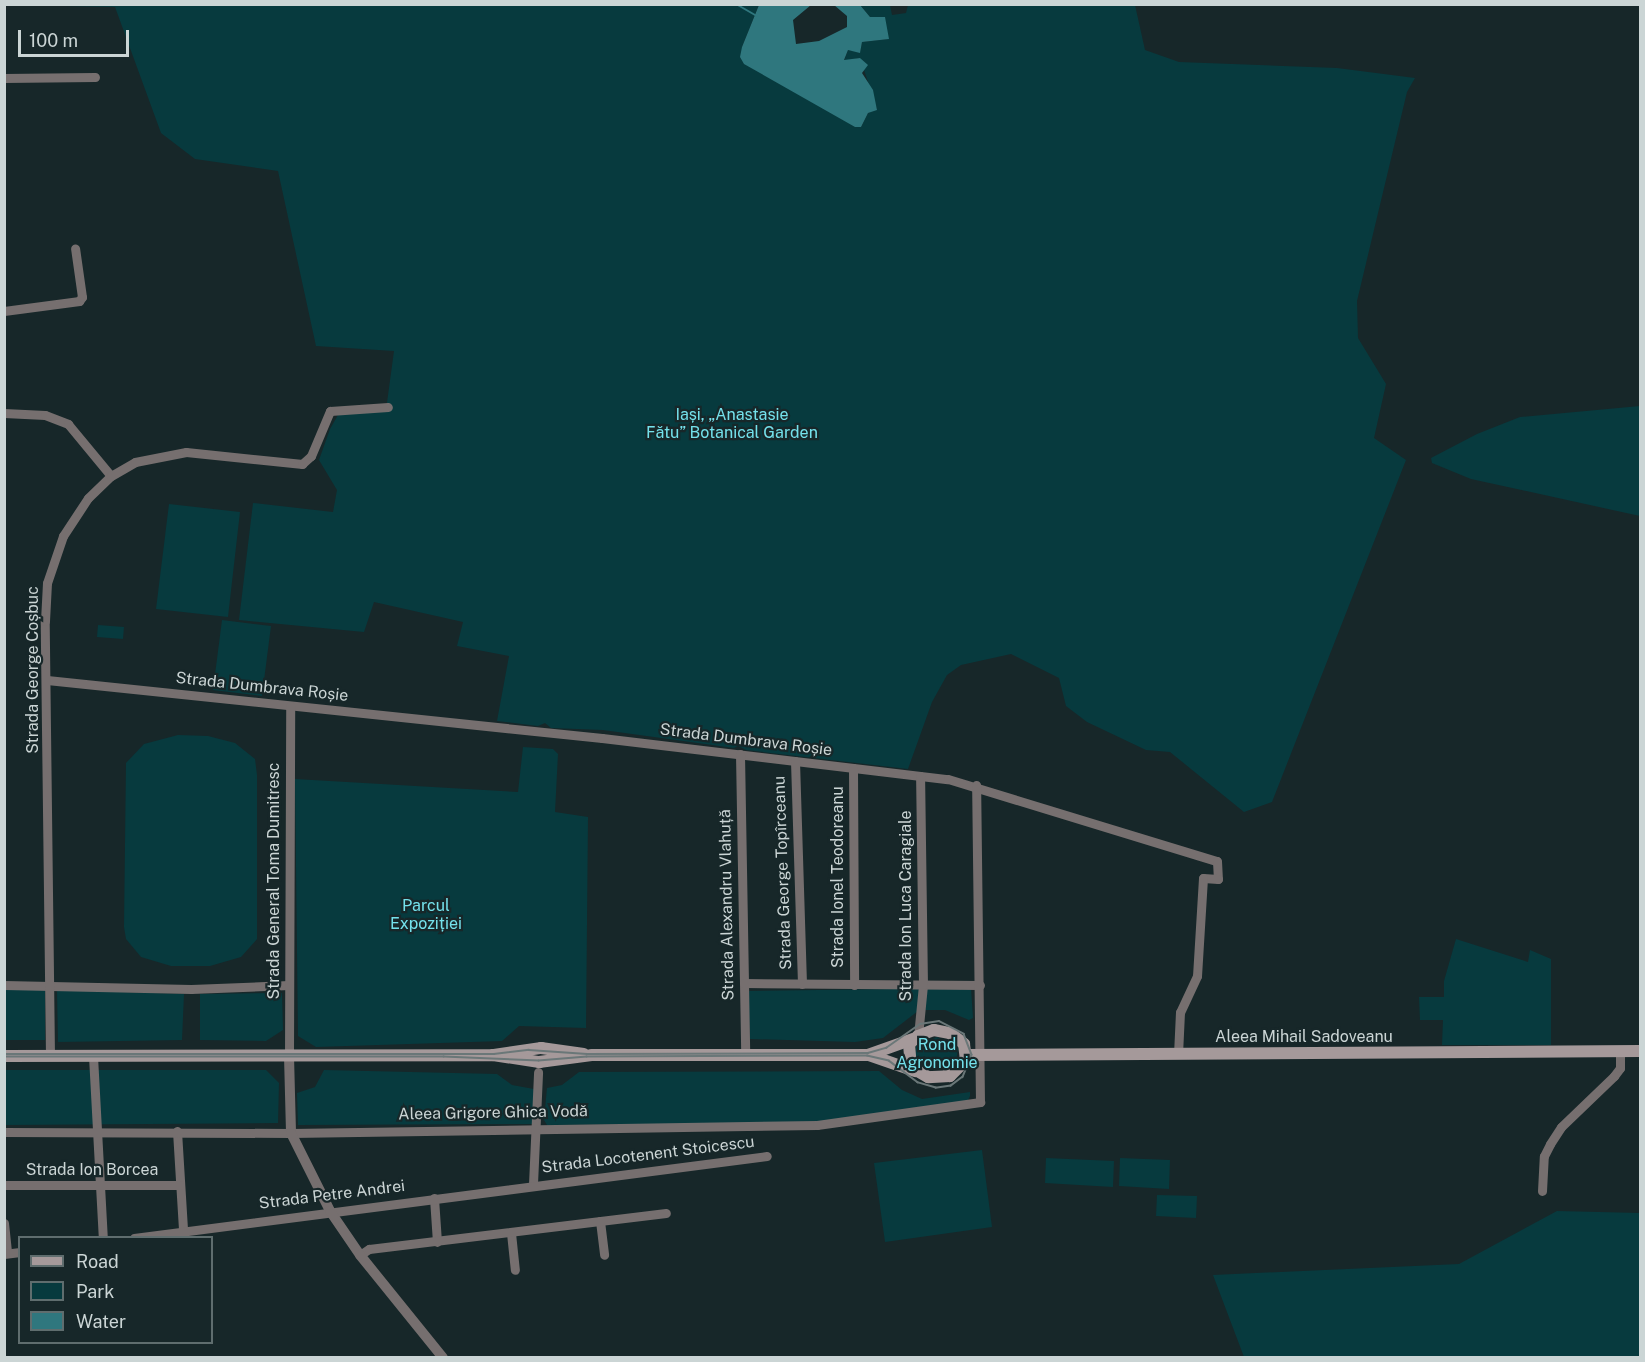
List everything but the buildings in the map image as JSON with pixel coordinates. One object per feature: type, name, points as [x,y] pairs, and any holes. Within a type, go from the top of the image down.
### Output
[{"type":"main road","points":[[4,1056],[493,1055],[525,1062],[592,1055],[868,1055],[928,1077],[950,1076],[973,1055],[950,1033],[934,1030],[868,1055]]},
{"type":"main road","points":[[916,1037],[907,1056],[916,1071]]},
{"type":"main road","name":"Aleea Mihail Sadoveanu","points":[[973,1055],[1620,1053],[1641,1051]]},
{"type":"street","points":[[4,78],[95,77]]},
{"type":"street","points":[[4,311],[79,301],[82,297],[75,248]]},
{"type":"street","name":"Strada George Coșbuc","points":[[50,1056],[45,621],[53,558],[72,520],[111,476],[135,462],[186,452],[302,464],[311,456],[330,411],[388,407]]},
{"type":"street","points":[[4,413],[45,415],[68,424],[111,476]]},
{"type":"street","name":"Strada Dumbrava Roșie","points":[[47,680],[740,754],[920,776],[976,785],[1217,861],[1218,879],[1203,878],[1197,976],[1179,1012],[1178,1054]]},
{"type":"street","name":"Strada General Toma Dumitresc","points":[[289,1056],[290,706]]},
{"type":"street","name":"Strada Alexandru Vlahuță","points":[[740,754],[745,1055]]},
{"type":"street","name":"Strada George Topîrceanu","points":[[795,761],[801,984]]},
{"type":"street","name":"Strada Ionel Teodoreanu","points":[[853,768],[854,985]]},
{"type":"street","name":"Strada Ion Luca Caragiale","points":[[916,1037],[923,986],[920,776]]},
{"type":"street","points":[[973,1055],[980,985],[976,785]]},
{"type":"street","points":[[744,983],[980,985]]},
{"type":"street","points":[[4,985],[191,989],[289,984]]},
{"type":"street","points":[[1542,1191],[1544,1156],[1550,1144],[1561,1127],[1614,1076],[1620,1068],[1620,1053]]},
{"type":"street","name":"Aleea Grigore Ghica Vodă","points":[[4,1132],[291,1133],[817,1125],[980,1102],[973,1055]]},
{"type":"street","points":[[93,1056],[103,1236]]},
{"type":"street","points":[[289,1056],[291,1133],[330,1210],[360,1255],[443,1358]]},
{"type":"street","points":[[533,1184],[538,1072]]},
{"type":"street","points":[[177,1131],[183,1230]]},
{"type":"street","name":"Strada Locotenent Stoicescu","points":[[533,1184],[767,1156]]},
{"type":"street","name":"Strada Petre Andrei","points":[[146,1236],[533,1184]]},
{"type":"street","name":"Strada Ion Borcea","points":[[4,1185],[179,1185]]},
{"type":"street","points":[[434,1198],[437,1242]]},
{"type":"street","points":[[360,1255],[369,1249],[666,1213]]},
{"type":"street","points":[[600,1221],[604,1255]]},
{"type":"street","points":[[4,1223],[6,1254]]},
{"type":"street","points":[[511,1233],[515,1270]]},
{"type":"green space","name":"Iași, „Anastasie Fătu” Botanical Garden","points":[[14,5],[759,5],[742,47],[855,127],[861,127],[868,113],[877,109],[860,58],[844,61],[848,50],[860,52],[862,42],[888,39],[878,18],[870,17],[860,5],[890,5],[892,15],[906,13],[908,5],[1135,5],[1145,50],[1179,62],[1337,68],[1415,78],[1407,92],[1357,301],[1358,338],[1386,384],[1374,438],[1406,460],[1272,802],[1244,812],[1170,752],[1146,750],[1087,722],[1066,706],[1059,678],[1011,654],[961,665],[947,675],[932,702],[908,769],[603,730],[551,728],[545,723],[538,726],[497,721],[509,656],[457,646],[463,622],[374,602],[364,632],[239,620],[253,503],[333,512],[337,490],[319,460],[330,429],[338,415],[386,410],[394,351],[316,346],[278,171],[195,159],[161,133],[115,7]]},
{"type":"green space","points":[[1640,406],[1640,516],[1471,479],[1432,463],[1431,458],[1477,434],[1520,417]]},
{"type":"green space","points":[[169,504],[240,512],[228,617],[156,609]]},
{"type":"green space","points":[[222,620],[271,626],[262,696],[213,690]]},
{"type":"green space","points":[[98,625],[124,627],[123,639],[97,637]]},
{"type":"green space","points":[[178,735],[208,736],[235,743],[255,759],[257,775],[257,939],[241,957],[210,966],[171,966],[141,957],[126,939],[124,927],[126,763],[144,744]]},
{"type":"green space","name":"Parcul Expoziției","points":[[523,747],[553,749],[558,754],[555,812],[588,817],[586,1028],[519,1026],[502,1041],[316,1047],[298,1036],[295,779],[518,792]]},
{"type":"green space","points":[[1456,939],[1528,962],[1530,950],[1551,959],[1551,1045],[1442,1045],[1443,1020],[1420,1020],[1419,997],[1444,997],[1444,981]]},
{"type":"green space","points":[[971,988],[973,1018],[969,1020],[945,1010],[925,1010],[918,1011],[883,1038],[855,1042],[750,1039],[748,991]]},
{"type":"green space","points":[[5,990],[45,990],[45,1040],[5,1040]]},
{"type":"green space","points":[[57,990],[184,994],[182,1040],[58,1042]]},
{"type":"green space","points":[[282,993],[283,1030],[266,1041],[200,1040],[200,994]]},
{"type":"green space","name":"Rond Agronomie","points":[[937,1037],[958,1048],[956,1063],[945,1070],[926,1069],[915,1058],[916,1046]]},
{"type":"green space","points":[[4,1070],[266,1070],[279,1083],[278,1123],[5,1125]]},
{"type":"green space","points":[[324,1070],[497,1074],[512,1085],[534,1089],[532,1124],[298,1125],[297,1093],[315,1087]]},
{"type":"green space","points":[[879,1071],[902,1090],[922,1099],[970,1092],[970,1096],[967,1102],[813,1123],[547,1125],[544,1120],[547,1088],[562,1085],[579,1072]]},
{"type":"green space","points":[[982,1150],[992,1227],[885,1242],[874,1163]]},
{"type":"green space","points":[[1046,1158],[1114,1161],[1113,1187],[1045,1183]]},
{"type":"green space","points":[[1120,1158],[1170,1160],[1169,1189],[1119,1186]]},
{"type":"green space","points":[[1157,1195],[1197,1196],[1196,1218],[1156,1216]]},
{"type":"green space","points":[[1557,1211],[1640,1213],[1640,1357],[1244,1357],[1213,1275],[1459,1264]]},
{"type":"water","points":[[759,5],[811,5],[793,20],[796,44],[819,41],[847,27],[847,16],[834,5],[860,5],[870,17],[885,17],[889,39],[862,42],[860,53],[848,50],[844,60],[860,58],[868,65],[862,73],[873,90],[877,110],[868,113],[861,127],[855,127],[744,64],[740,57],[742,47]]},
{"type":"waterway","points":[[736,4],[757,16]]},
{"type":"tram line","points":[[4,1054],[494,1054],[529,1050],[587,1054],[868,1053],[886,1048],[920,1024],[939,1021],[964,1034],[972,1055],[963,1077],[951,1086],[936,1088],[918,1083],[889,1061],[868,1056],[587,1057],[539,1061],[444,1057],[4,1057]]}]
